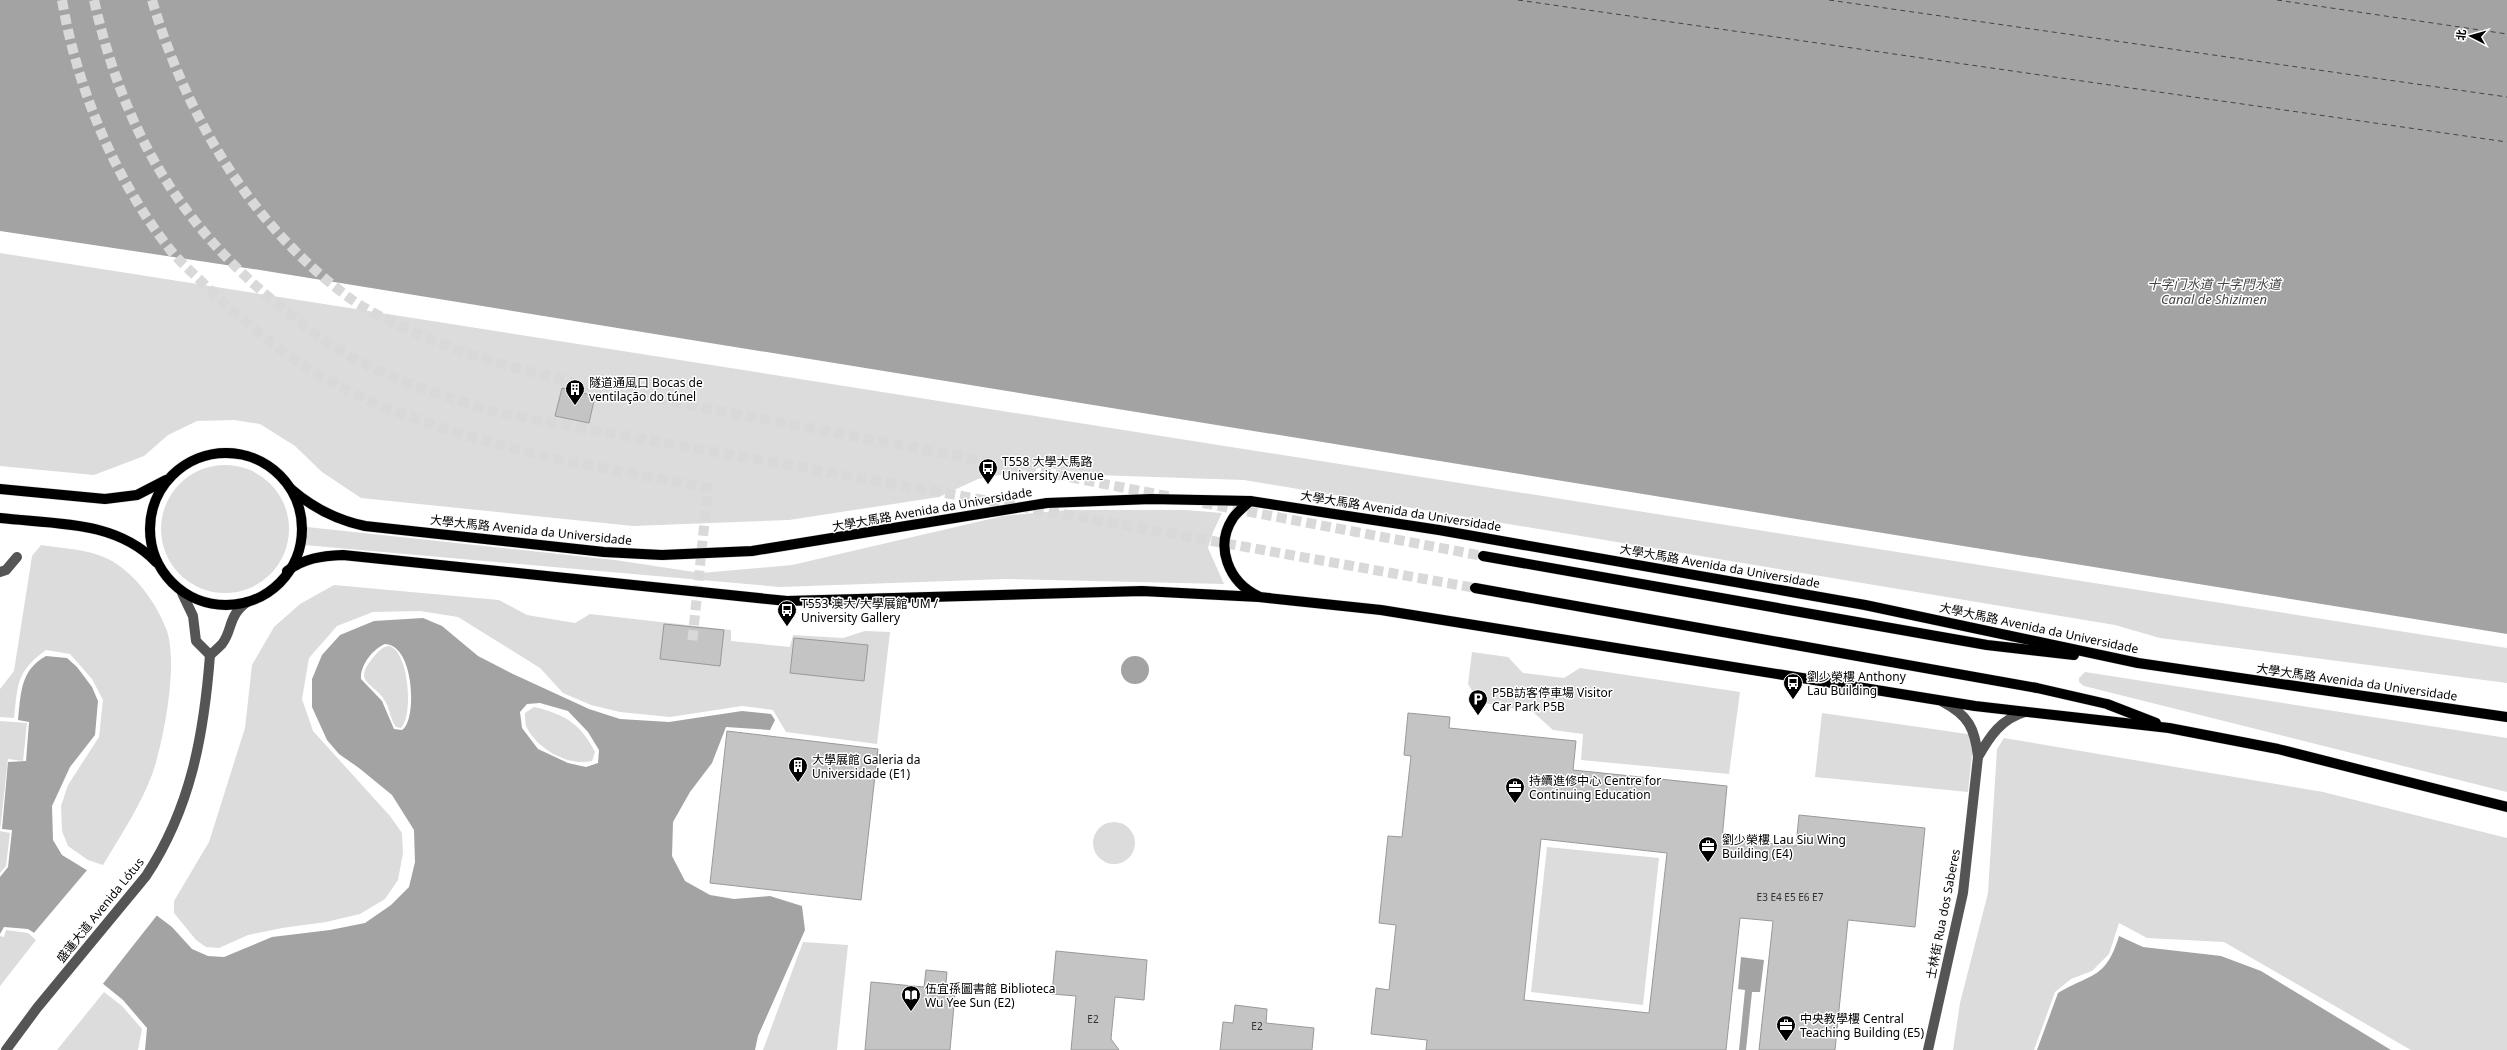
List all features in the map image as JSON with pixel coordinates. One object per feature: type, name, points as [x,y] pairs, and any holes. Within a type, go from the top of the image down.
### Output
[{"type":"main road","points":[[0,489],[82,498],[121,498],[137,495],[168,479],[183,466],[201,456],[221,453],[242,454],[261,462],[277,474],[291,489],[302,517],[302,532],[296,556],[287,571],[276,584],[246,602],[223,605],[195,599],[182,593],[160,566],[138,546],[113,533],[78,526],[0,518]]},
{"type":"main road","points":[[160,566],[152,544],[150,521],[156,497],[168,479]]},
{"type":"main road","name":"大學大馬路 Avenida da Universidade","points":[[291,489],[319,510],[344,522],[365,526],[604,552],[662,555],[752,551],[1047,503],[1151,499],[1250,501],[1439,530],[1866,605],[2138,663],[2507,717]]},
{"type":"main road","points":[[1250,501],[1234,518],[1225,540],[1225,551],[1227,564],[1240,584],[1259,597]]},
{"type":"main road","points":[[287,571],[301,561],[313,557],[343,555],[788,601],[1142,591],[1259,597],[1381,610],[1942,701],[2169,728],[2278,748],[2507,807]]},
{"type":"main road","points":[[1483,556],[1987,644],[2138,663]]},
{"type":"main road","points":[[1474,588],[2037,688],[2107,704],[2169,728]]},
{"type":"street","points":[[0,572],[6,570],[17,557]]},
{"type":"street","points":[[182,593],[193,616],[196,641],[210,660],[222,644],[231,619],[238,609],[246,602]]},
{"type":"street","name":"盛蓮大道 Avenida Lótus","points":[[6,1050],[15,1035],[146,876],[173,831],[194,772],[202,738],[210,660]]},
{"type":"street","name":"士林街 Rua dos Saberes","points":[[1928,1050],[1964,887],[1978,757],[1976,738],[1964,714],[1942,701]]},
{"type":"street","points":[[1978,757],[2003,722],[2013,715],[2025,712]]},
{"type":"shaded area","points":[[0,253],[2507,648],[2507,683],[2160,638],[2115,625],[1244,480],[1095,475],[1043,467],[978,479],[939,497],[789,520],[633,526],[361,498],[322,472],[295,446],[260,424],[234,420],[197,421],[168,435],[144,456],[94,475],[0,466]]},
{"type":"shaded area","points":[[225,465],[237,466],[249,470],[270,484],[284,505],[288,517],[288,541],[284,553],[270,574],[249,588],[237,592],[225,593],[213,592],[201,588],[180,574],[166,553],[162,541],[161,529],[162,517],[166,505],[180,484],[201,470],[213,466]]},
{"type":"shaded area","points":[[1067,510],[1186,510],[1222,513],[1213,532],[1208,548],[1224,584],[1005,579],[780,587],[304,545],[307,527],[615,560],[701,573],[792,565],[1003,516]]},
{"type":"shaded area","points":[[41,545],[95,554],[112,561],[121,567],[130,574],[152,601],[163,621],[170,645],[171,663],[168,702],[161,741],[153,772],[137,808],[103,865],[88,860],[68,846],[62,831],[61,806],[68,785],[99,737],[103,700],[92,679],[70,654],[46,650],[29,665],[20,680],[16,696],[14,718],[0,717],[0,689],[14,671],[32,556]]},
{"type":"shaded area","points":[[334,585],[499,600],[527,615],[575,623],[590,614],[731,630],[731,641],[790,647],[793,635],[843,638],[865,631],[890,632],[877,744],[786,732],[773,710],[742,706],[670,717],[620,712],[591,705],[563,693],[540,668],[458,617],[420,611],[373,612],[337,626],[309,658],[302,699],[313,731],[390,816],[402,833],[403,853],[398,880],[385,899],[360,914],[326,922],[282,928],[248,935],[219,948],[206,947],[196,940],[174,913],[174,901],[209,842],[245,728],[252,665],[274,627],[300,604]]},
{"type":"shaded area","points":[[389,646],[396,650],[401,659],[407,684],[407,711],[405,721],[401,728],[396,727],[392,721],[385,701],[381,695],[367,682],[364,673],[366,667],[377,653],[381,649]]},
{"type":"shaded area","points":[[1472,652],[1508,657],[1523,673],[1564,678],[1580,668],[1740,692],[1729,774],[1581,760],[1583,734],[1553,730],[1533,712],[1479,702],[1468,684]]},
{"type":"shaded area","points":[[2085,672],[2507,738],[2507,792],[2084,686],[2079,682],[2079,678]]},
{"type":"shaded area","points":[[534,707],[563,717],[577,727],[595,752],[592,761],[573,761],[563,758],[554,754],[537,742],[526,726],[525,721],[525,713]]},
{"type":"shaded area","points":[[1822,713],[1974,735],[1968,792],[1815,777]]},
{"type":"shaded area","points":[[0,721],[27,723],[23,761],[8,759],[0,831]]},
{"type":"shaded area","points":[[2004,738],[2323,792],[2507,838],[2507,1050],[2411,1050],[2224,942],[2147,938],[2119,923],[2109,954],[2092,971],[2071,979],[2055,992],[2034,1050],[1953,1050],[1960,1003],[1988,893],[1997,749]]},
{"type":"shaded area","points":[[1114,822],[1129,828],[1135,843],[1129,858],[1114,864],[1099,858],[1093,843],[1099,828]]},
{"type":"shaded area","points":[[0,831],[10,833],[6,866],[0,873]]},
{"type":"shaded area","points":[[1547,847],[1659,858],[1643,1005],[1531,992]]},
{"type":"shaded area","points":[[6,930],[28,933],[36,940],[0,986],[0,936],[4,937]]},
{"type":"shaded area","points":[[803,942],[848,945],[837,1050],[763,1050]]},
{"type":"shaded area","points":[[104,992],[122,1006],[142,1029],[138,1050],[57,1050]]},
{"type":"water","name":"十字门水道 十字門水道 Canal de Shizimen","points":[[0,0],[2507,0],[2507,634],[260,270],[0,231]]},
{"type":"water","points":[[423,618],[442,626],[478,656],[513,674],[589,709],[620,719],[669,722],[742,711],[771,714],[775,720],[770,730],[726,727],[712,763],[690,792],[673,822],[672,856],[685,881],[710,895],[734,899],[770,896],[802,906],[805,930],[758,1036],[755,1050],[145,1050],[147,1028],[123,1000],[65,953],[28,929],[4,927],[0,934],[0,877],[8,867],[12,830],[2,829],[8,762],[26,761],[29,722],[18,720],[21,692],[23,684],[31,668],[46,656],[67,658],[77,667],[92,687],[98,701],[95,735],[70,767],[52,806],[53,840],[62,855],[139,902],[172,927],[192,949],[208,956],[224,957],[272,937],[330,930],[365,923],[391,905],[409,887],[415,862],[414,830],[392,795],[339,754],[327,740],[312,707],[312,679],[322,655],[340,635],[374,621]],"holes":[[[385,644],[395,648],[402,657],[408,669],[411,699],[410,713],[407,724],[402,730],[394,729],[382,701],[361,679],[361,674],[368,658],[380,646]],[[540,703],[568,711],[588,732],[599,750],[598,763],[586,767],[568,763],[538,749],[522,728],[520,712],[527,704]]]},
{"type":"water","points":[[1135,656],[1145,660],[1149,670],[1145,680],[1135,684],[1125,680],[1121,670],[1125,660]]},
{"type":"water","points":[[2119,936],[2143,947],[2221,956],[2261,971],[2391,1050],[2037,1050],[2058,993],[2089,978],[2103,968],[2114,950]]},
{"type":"water","points":[[1741,957],[1764,960],[1760,992],[1752,992],[1746,1050],[1739,1050],[1745,990],[1738,989]]},
{"type":"pier","points":[[88,869],[117,884],[158,914],[102,985],[83,968],[33,934]]},
{"type":"building","name":"隧道通風口 Bocas de ventilação do túnel","points":[[562,388],[595,396],[589,423],[555,416]]},
{"type":"building","points":[[664,624],[724,630],[720,666],[660,659]]},
{"type":"building","points":[[794,638],[868,645],[864,681],[790,673]]},
{"type":"building","points":[[1408,713],[1450,717],[1449,728],[1576,741],[1573,770],[1727,786],[1722,839],[1796,846],[1799,815],[1925,828],[1915,927],[1848,920],[1835,1050],[1759,1050],[1773,921],[1740,918],[1726,1050],[1426,1050],[1427,1040],[1371,1034],[1376,988],[1389,990],[1396,925],[1379,923],[1388,836],[1402,837],[1411,756],[1404,755]],"holes":[[[1541,839],[1667,853],[1649,1013],[1524,1000]]]},
{"type":"building","name":"大學展館 Galeria da Universidade (E1)","points":[[727,731],[878,749],[861,900],[710,883]]},
{"type":"building","name":"伍宜孫圖書館 Biblioteca Wu Yee Sun (E2)","points":[[1056,951],[1147,960],[1144,1000],[1115,997],[1111,1039],[1119,1050],[1071,1050],[1076,996],[1052,994]]},
{"type":"building","name":"伍宜孫圖書館 Biblioteca Wu Yee Sun (E2)","points":[[926,970],[947,972],[945,993],[955,994],[950,1050],[865,1050],[871,982],[924,987]]},
{"type":"building","points":[[1235,1005],[1267,1009],[1266,1023],[1314,1028],[1312,1050],[1220,1050],[1223,1022],[1233,1023]]},
{"type":"ferry route","points":[[1518,0],[2507,142]]},
{"type":"ferry route","points":[[1829,0],[2507,97]]},
{"type":"ferry route","points":[[2277,0],[2507,34]]},
{"type":"tunnel","points":[[62,0],[69,33],[88,100],[116,164],[133,195],[152,224],[179,260],[216,296],[271,343],[337,385],[381,405],[450,431],[548,457],[708,488],[692,644]]},
{"type":"tunnel","points":[[94,0],[106,47],[121,91],[139,132],[160,171],[185,208],[213,243],[246,276],[282,308],[311,331],[332,345],[382,372],[436,393],[509,415],[1475,588]]},
{"type":"tunnel","points":[[152,0],[166,43],[184,86],[204,127],[227,166],[253,203],[283,238],[315,270],[351,299],[388,320],[427,338],[465,352],[542,375],[661,400],[1172,497]]},
{"type":"tunnel","points":[[1203,503],[1483,556]]},
{"type":"place","name":"隧道通風口 Bocas de ventilação do túnel","points":[[575,406]]},
{"type":"place","name":"T558 大學大馬路 University Avenue","points":[[988,485]]},
{"type":"place","name":"T553 澳大/大學展館 UM / University Gallery","points":[[787,627]]},
{"type":"place","name":"劉少榮樓 Anthony Lau Building","points":[[1793,700]]},
{"type":"place","name":"P5B訪客停車場 Visitor Car Park P5B","points":[[1478,716]]},
{"type":"place","name":"大學展館 Galeria da Universidade (E1)","points":[[798,783]]},
{"type":"place","name":"持續進修中心 Centre for Continuing Education","points":[[1515,804]]},
{"type":"place","name":"劉少榮樓 Lau Siu Wing Building (E4)","points":[[1708,863]]},
{"type":"place","name":"伍宜孫圖書館 Biblioteca Wu Yee Sun (E2)","points":[[911,1012]]},
{"type":"place","name":"中央教學樓 Central Teaching Building (E5)","points":[[1786,1042]]}]
